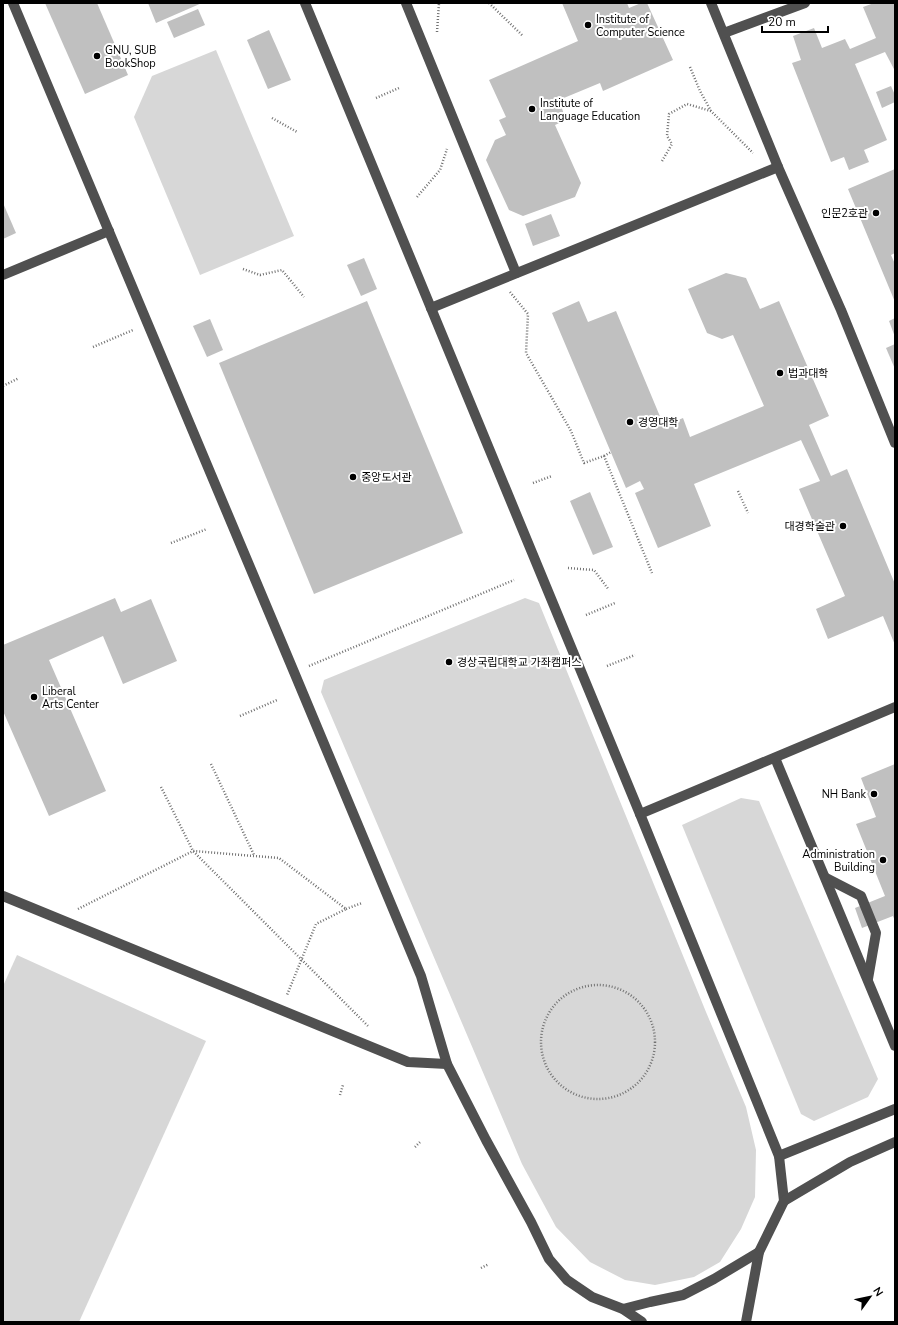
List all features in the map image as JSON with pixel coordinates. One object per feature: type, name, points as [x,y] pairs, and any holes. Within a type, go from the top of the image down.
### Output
[{"type":"street","points":[[13,3],[421,976],[447,1064],[486,1140],[531,1222],[548,1259],[567,1280],[592,1297],[623,1309],[642,1322]]},
{"type":"street","points":[[305,3],[640,814],[779,1156],[784,1201],[759,1252],[746,1322]]},
{"type":"street","points":[[406,3],[516,273]]},
{"type":"street","points":[[712,3],[778,167],[841,310],[895,443]]},
{"type":"street","points":[[724,33],[805,3]]},
{"type":"street","points":[[431,308],[778,167]]},
{"type":"street","points":[[3,275],[109,231]]},
{"type":"street","points":[[640,814],[895,707]]},
{"type":"street","points":[[776,758],[895,1046]]},
{"type":"street","points":[[826,878],[861,896],[876,933],[868,979]]},
{"type":"street","points":[[3,896],[280,1011],[408,1062],[447,1064]]},
{"type":"street","points":[[779,1156],[895,1109]]},
{"type":"street","points":[[784,1201],[850,1162],[895,1142]]},
{"type":"street","points":[[623,1309],[683,1295],[714,1279],[759,1252]]},
{"type":"path","points":[[489,3],[523,36]]},
{"type":"path","points":[[690,66],[700,91],[711,111],[755,154]]},
{"type":"path","points":[[376,98],[399,88]]},
{"type":"path","points":[[662,161],[672,144],[667,136],[669,114],[688,104],[711,111]]},
{"type":"path","points":[[272,118],[297,132]]},
{"type":"path","points":[[417,197],[440,170],[455,126]]},
{"type":"path","points":[[243,269],[260,275],[282,270],[304,297]]},
{"type":"path","points":[[500,280],[528,314],[526,353],[571,431],[584,463],[611,452]]},
{"type":"path","points":[[93,347],[148,324]]},
{"type":"path","points":[[3,386],[19,378]]},
{"type":"path","points":[[604,456],[652,573]]},
{"type":"path","points":[[533,483],[552,476]]},
{"type":"path","points":[[738,490],[748,513]]},
{"type":"path","points":[[171,543],[207,529]]},
{"type":"path","points":[[568,568],[594,570],[609,590]]},
{"type":"path","points":[[294,672],[514,580]]},
{"type":"path","points":[[586,615],[615,604]]},
{"type":"path","points":[[607,666],[635,655]]},
{"type":"path","points":[[240,716],[277,700]]},
{"type":"path","points":[[211,764],[254,856]]},
{"type":"path","points":[[161,787],[193,851],[368,1026]]},
{"type":"path","points":[[58,919],[193,851],[279,858],[346,909]]},
{"type":"path","points":[[280,1011],[316,924],[362,903]]},
{"type":"path","points":[[604,985],[625,991],[641,1003],[650,1017],[656,1034],[655,1054],[650,1068],[637,1085],[624,1093],[620,1096],[599,1100],[580,1097],[562,1087],[554,1079],[545,1063],[541,1044],[542,1033],[551,1009],[566,995],[576,989],[604,985]]},
{"type":"path","points":[[340,1095],[343,1085]]},
{"type":"path","points":[[415,1147],[421,1141]]},
{"type":"path","points":[[481,1268],[489,1264]]},
{"type":"shaded area","points":[[216,50],[294,236],[200,275],[134,117],[152,76]]},
{"type":"shaded area","points":[[525,598],[539,603],[746,1107],[756,1150],[755,1197],[741,1229],[720,1262],[694,1277],[655,1285],[625,1280],[590,1262],[556,1227],[522,1164],[321,692],[324,680]]},
{"type":"shaded area","points":[[741,798],[759,801],[878,1079],[868,1097],[814,1121],[801,1114],[682,825]]},
{"type":"shaded area","points":[[17,955],[206,1041],[79,1322],[3,1322],[3,986]]},
{"type":"building","points":[[45,3],[97,3],[128,75],[85,94]]},
{"type":"building","points":[[148,3],[202,3],[156,23]]},
{"type":"building","name":"Institute of Language Education","points":[[562,3],[627,3],[629,8],[641,3],[647,3],[673,60],[603,91],[600,83],[559,100],[566,120],[555,125],[581,183],[575,197],[523,216],[509,210],[486,160],[495,140],[506,135],[499,120],[506,117],[489,80],[578,41]]},
{"type":"building","points":[[874,3],[895,3],[895,71],[885,52],[855,64],[887,140],[864,150],[869,162],[849,170],[844,157],[831,162],[792,63],[801,60],[793,36],[814,28],[822,48],[845,39],[850,49],[876,38],[863,7]]},
{"type":"building","points":[[198,9],[205,25],[174,38],[167,22]]},
{"type":"building","points":[[269,30],[291,80],[268,89],[247,40]]},
{"type":"building","points":[[891,86],[895,95],[895,102],[882,108],[876,92]]},
{"type":"building","name":"인문2호관","points":[[895,169],[895,253],[891,255],[895,264],[895,302],[848,189]]},
{"type":"building","points":[[3,203],[16,233],[3,239]]},
{"type":"building","points":[[551,214],[560,236],[533,246],[525,224]]},
{"type":"building","points":[[364,258],[377,289],[361,296],[347,265]]},
{"type":"building","points":[[726,273],[746,278],[760,309],[779,301],[829,416],[809,425],[831,476],[847,469],[895,584],[895,645],[883,616],[828,639],[816,609],[845,596],[799,489],[820,481],[801,440],[694,484],[711,526],[658,548],[635,493],[644,489],[640,481],[626,488],[552,313],[579,301],[588,322],[616,311],[664,426],[683,418],[690,437],[764,406],[733,335],[722,339],[707,333],[688,289]]},
{"type":"building","name":"중앙도서관","points":[[367,301],[463,533],[314,594],[219,363]]},
{"type":"building","points":[[895,318],[895,337],[889,321]]},
{"type":"building","points":[[210,319],[223,350],[207,357],[193,326]]},
{"type":"building","points":[[895,344],[895,369],[886,348]]},
{"type":"building","points":[[590,492],[613,547],[593,555],[570,501]]},
{"type":"building","name":"Liberal Arts Center","points":[[115,598],[121,612],[151,599],[177,661],[123,684],[103,636],[49,660],[106,791],[49,816],[3,711],[3,645]]},
{"type":"building","name":"Administration Building","points":[[895,764],[895,921],[893,916],[862,928],[855,908],[885,896],[856,824],[876,817],[861,778]]},
{"type":"place","name":"Institute of Computer Science","points":[[588,25]]},
{"type":"place","name":"GNU, SUB BookShop","points":[[97,56]]},
{"type":"place","name":"Institute of Language Education","points":[[532,109]]},
{"type":"place","name":"인문2호관","points":[[876,213]]},
{"type":"place","name":"법과대학","points":[[780,373]]},
{"type":"place","name":"경영대학","points":[[630,422]]},
{"type":"place","name":"중앙도서관","points":[[353,477]]},
{"type":"place","name":"대경학술관","points":[[843,526]]},
{"type":"place","name":"경상국립대학교 가좌캠퍼스","points":[[449,662]]},
{"type":"place","name":"Liberal Arts Center","points":[[34,697]]},
{"type":"place","name":"NH Bank","points":[[874,794]]},
{"type":"place","name":"Administration Building","points":[[883,860]]}]
